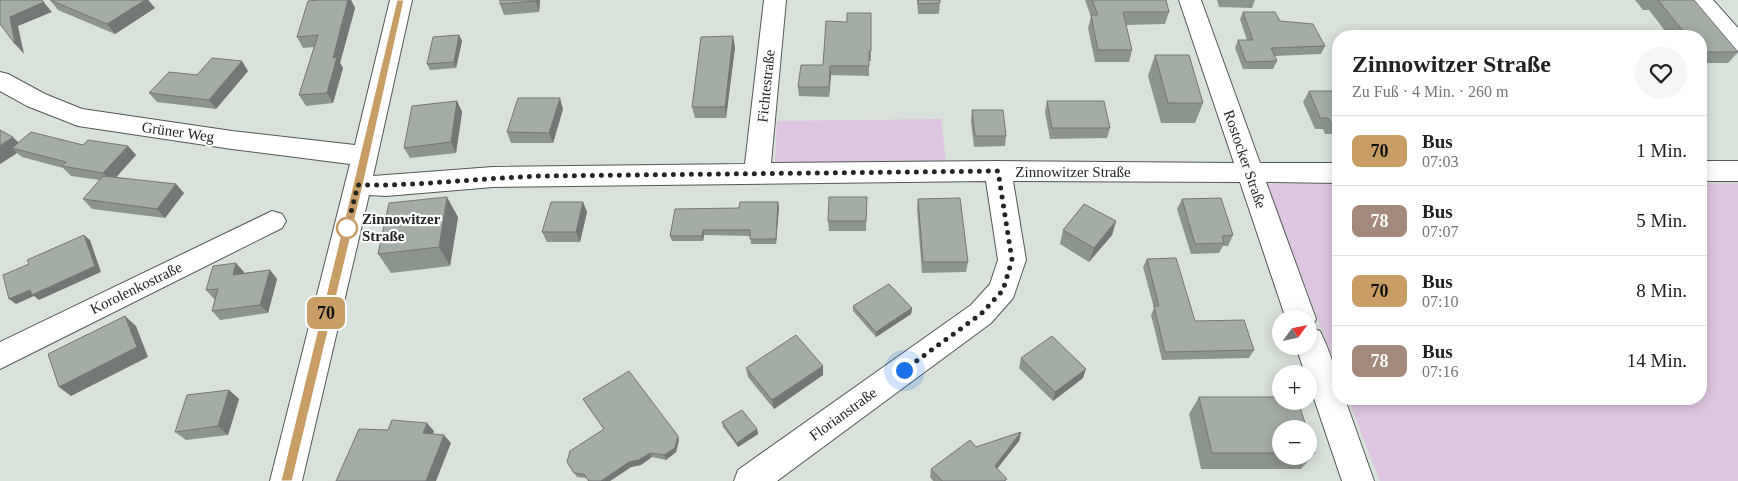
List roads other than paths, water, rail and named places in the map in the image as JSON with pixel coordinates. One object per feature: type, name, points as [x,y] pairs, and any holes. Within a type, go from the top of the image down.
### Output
[{"type":"street","points":[[286,481],[401,0]]},
{"type":"street","name":"Fichtestraße","points":[[757,173],[775,0]]},
{"type":"street","name":"Rostocker Straße","points":[[1190,0],[1298,310]]},
{"type":"street","points":[[1701,0],[1738,43]]},
{"type":"street","name":"Grüner Weg","points":[[0,80],[36,100],[78,117],[232,140],[364,156]]},
{"type":"street","name":"Zinnowitzer Straße","points":[[358,185],[386,186],[512,176],[998,171],[1332,173]]},
{"type":"street","name":"Florianstraße","points":[[750,481],[981,314],[1003,290],[1012,260],[998,171]]},
{"type":"street","points":[[1707,171],[1738,171]]},
{"type":"street","name":"Korolenkostraße","points":[[0,356],[272,221]]},
{"type":"street","points":[[1314,355],[1358,481]]},
{"type":"place","name":"Zinnowitzer Straße","points":[[347,228]]}]
